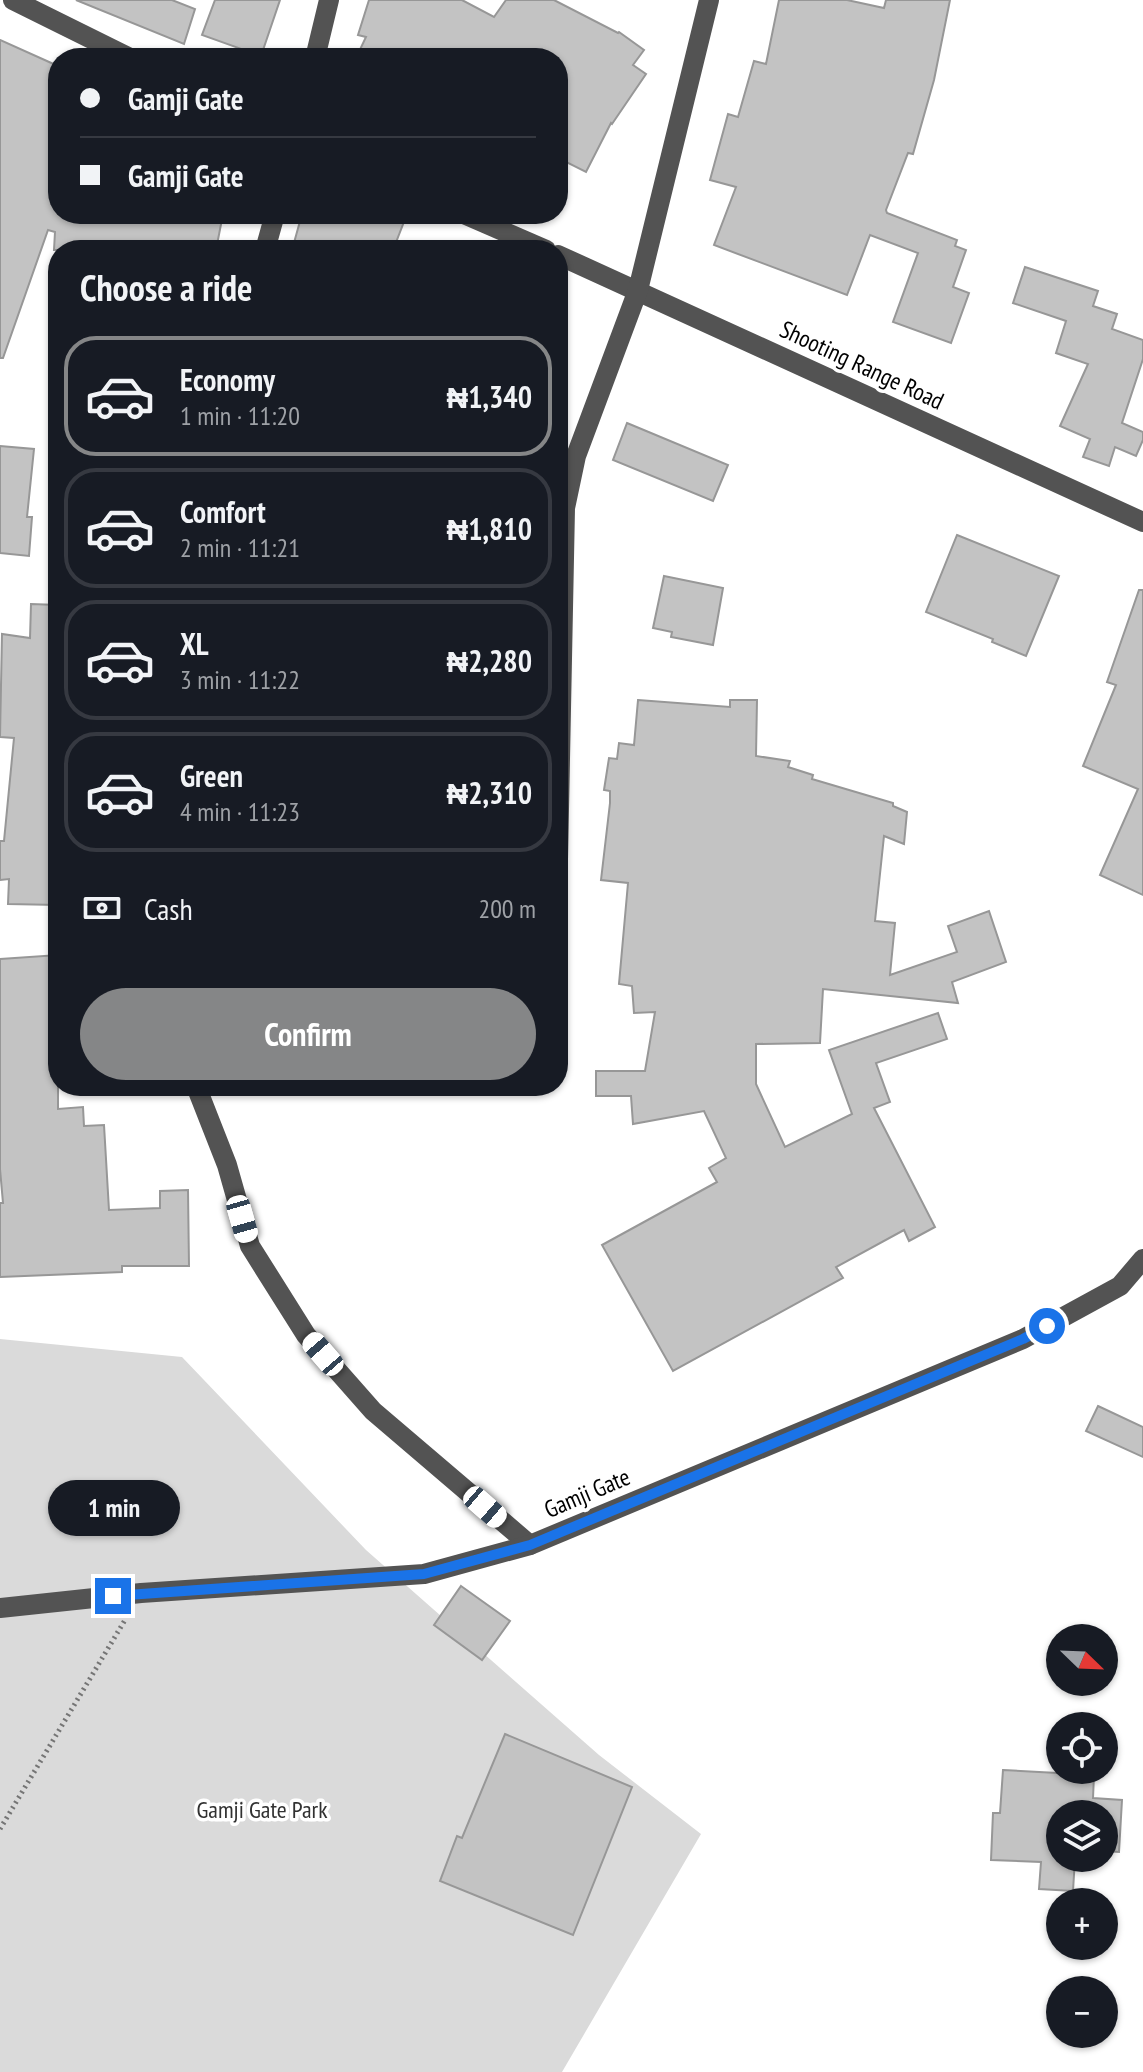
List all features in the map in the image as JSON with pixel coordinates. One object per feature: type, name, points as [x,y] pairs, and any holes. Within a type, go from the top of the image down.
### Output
[{"type":"street","points":[[13,0],[110,48]]},
{"type":"street","points":[[317,48],[329,0]]},
{"type":"street","points":[[568,494],[576,456],[638,290],[709,0]]},
{"type":"street","points":[[487,224],[523,240]]},
{"type":"street","name":"Shooting Range Road","points":[[568,259],[1143,522]]},
{"type":"street","points":[[200,1096],[227,1165],[250,1246],[306,1335],[373,1411],[530,1545]]},
{"type":"street","name":"Gamji Gate","points":[[0,1608],[141,1593],[424,1574],[530,1545],[1023,1339],[1120,1286],[1143,1259]]},
{"type":"path","points":[[0,1829],[141,1593]]},
{"type":"green space","name":"Gamji Gate Park","points":[[0,1339],[182,1357],[366,1550],[599,1755],[701,1834],[562,2072],[0,2072]]},
{"type":"building","points":[[76,0],[172,0],[195,9],[184,44]]},
{"type":"building","points":[[215,0],[280,0],[264,48],[239,48],[202,35]]},
{"type":"building","points":[[369,0],[462,0],[494,17],[506,0],[554,0],[619,32],[644,50],[633,65],[646,74],[611,123],[586,172],[568,163],[568,48],[361,48],[366,37],[358,35]]},
{"type":"building","points":[[779,0],[847,0],[884,8],[886,0],[950,0],[934,80],[913,154],[908,153],[886,210],[957,240],[955,246],[966,250],[953,287],[969,293],[951,343],[893,322],[918,253],[870,235],[847,295],[714,245],[736,187],[710,180],[728,114],[738,117],[754,61],[766,64]]},
{"type":"building","points":[[0,40],[48,62],[48,224],[221,224],[218,240],[55,240],[55,232],[48,230],[3,358],[0,358]]},
{"type":"building","points":[[299,224],[403,224],[397,240],[295,240]]},
{"type":"building","points":[[1025,267],[1098,291],[1093,306],[1117,314],[1112,329],[1143,340],[1143,359],[1122,423],[1143,432],[1136,456],[1115,447],[1109,466],[1083,457],[1090,439],[1060,426],[1088,364],[1056,353],[1066,321],[1013,303]]},
{"type":"building","points":[[627,423],[728,465],[713,501],[613,460]]},
{"type":"building","points":[[0,446],[34,449],[27,517],[32,517],[29,556],[0,553]]},
{"type":"building","points":[[957,535],[1059,576],[1026,656],[926,612]]},
{"type":"building","points":[[664,576],[723,588],[713,645],[671,637],[672,632],[653,628]]},
{"type":"building","points":[[1139,590],[1143,590],[1143,895],[1100,875],[1138,789],[1083,766],[1116,685],[1107,682]]},
{"type":"building","points":[[31,604],[48,605],[48,905],[8,904],[9,879],[0,880],[0,841],[4,841],[14,738],[0,737],[2,634],[30,638]]},
{"type":"building","points":[[638,700],[730,707],[730,700],[757,700],[756,756],[790,761],[788,767],[813,775],[812,779],[893,803],[893,806],[907,812],[904,844],[884,836],[875,921],[895,923],[890,975],[957,952],[948,926],[989,911],[1006,962],[952,982],[958,1003],[823,989],[820,1043],[756,1044],[756,1084],[785,1147],[852,1114],[829,1050],[938,1013],[947,1039],[876,1063],[890,1102],[874,1108],[935,1227],[909,1241],[904,1230],[836,1267],[843,1278],[673,1371],[602,1245],[717,1182],[709,1168],[726,1158],[704,1111],[633,1124],[631,1096],[596,1096],[596,1071],[645,1071],[655,1012],[634,1013],[632,986],[619,984],[628,883],[601,880],[610,803],[610,791],[604,790],[609,758],[617,759],[619,743],[634,745]]},
{"type":"building","points":[[48,956],[48,1096],[58,1096],[58,1109],[83,1107],[84,1126],[104,1125],[109,1210],[160,1208],[160,1191],[188,1190],[189,1266],[122,1266],[122,1272],[0,1277],[0,1203],[3,1203],[0,1169],[0,959]]},
{"type":"building","points":[[1098,1406],[1143,1427],[1143,1457],[1086,1431]]},
{"type":"building","points":[[461,1586],[510,1621],[482,1660],[434,1625]]},
{"type":"building","points":[[505,1734],[632,1787],[573,1935],[440,1881],[457,1836],[462,1838]]},
{"type":"building","points":[[1003,1770],[1046,1772],[1046,1784],[1094,1784],[1093,1798],[1122,1800],[1119,1852],[1118,1800],[1046,1800],[1046,1872],[1074,1872],[1073,1888],[1039,1889],[1041,1862],[991,1860],[993,1813],[1000,1813]]},
{"type":"route","points":[[113,1596],[424,1574],[465,1564],[530,1545],[1023,1339],[1047,1326]]}]
